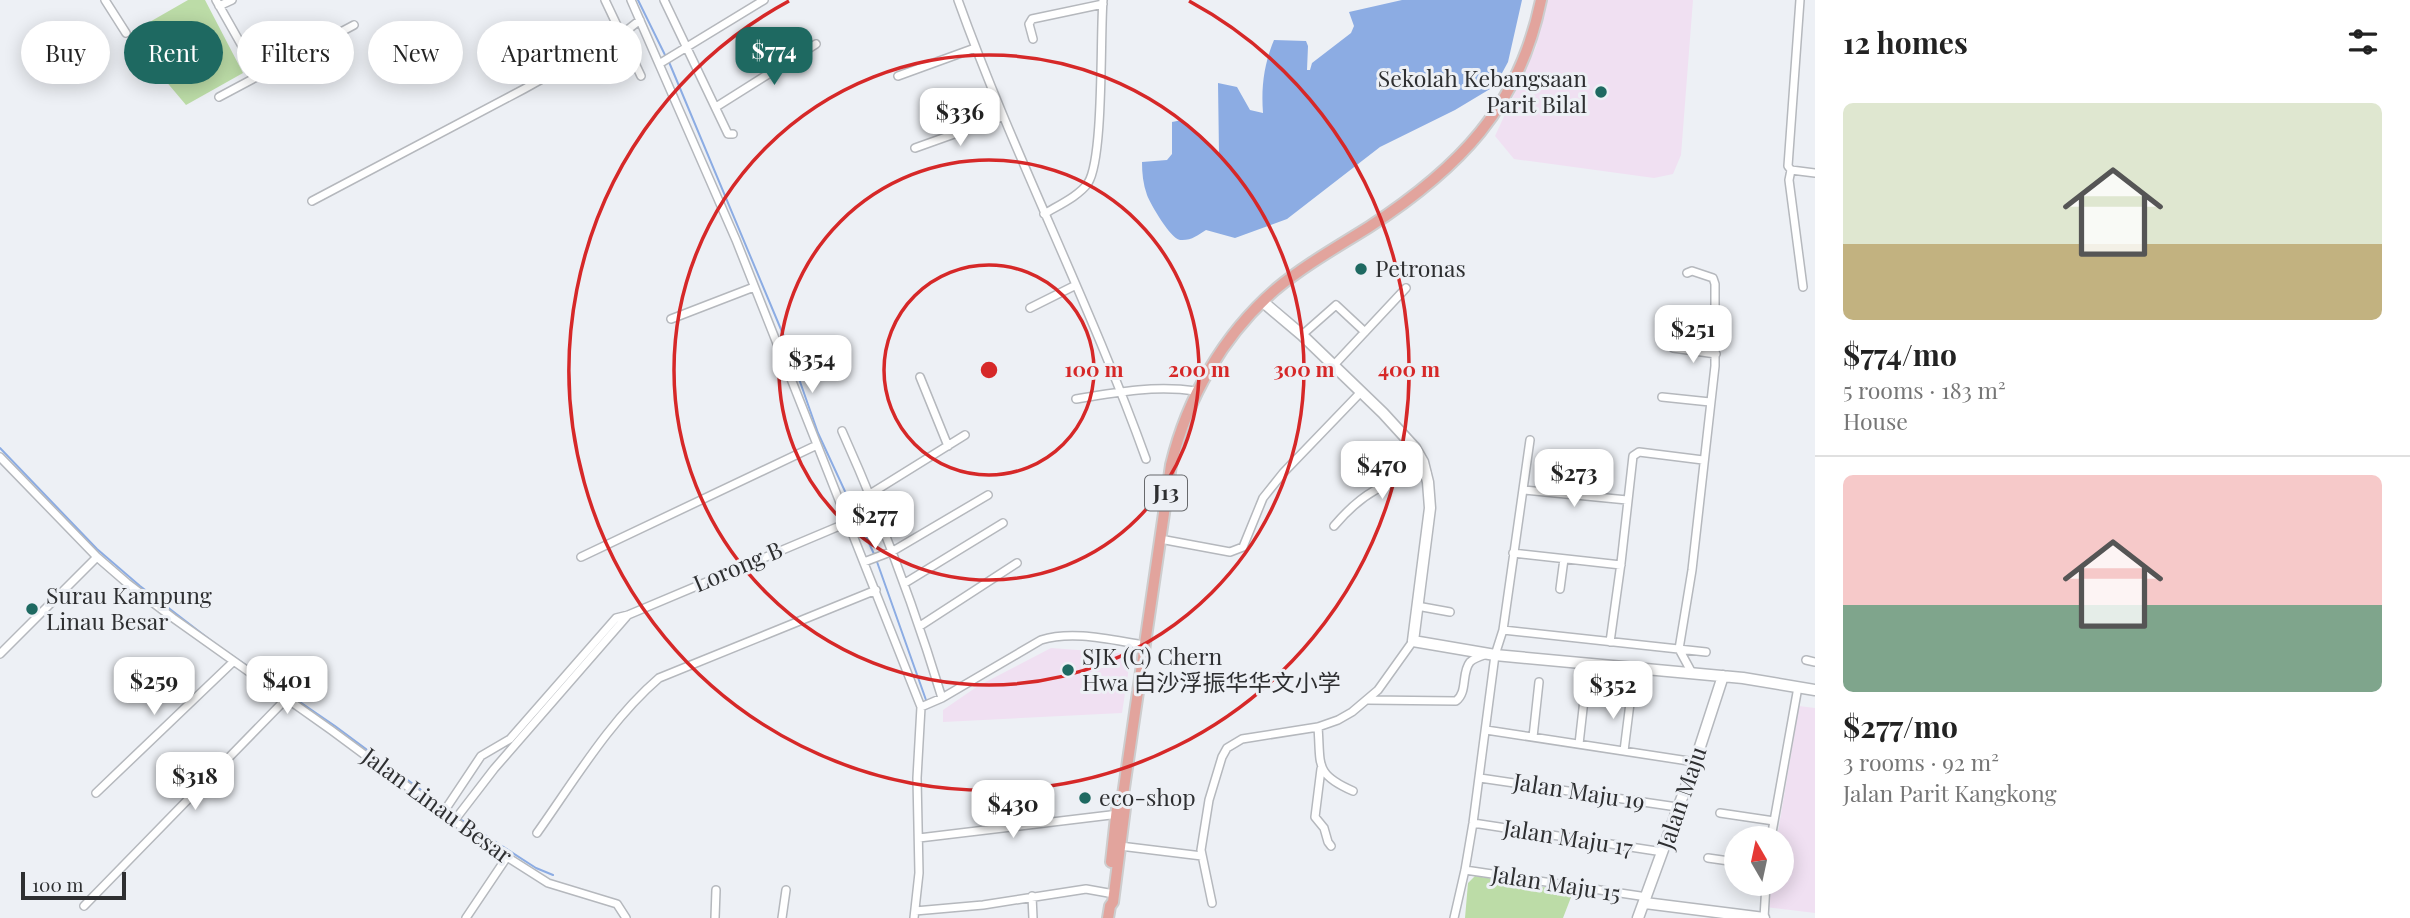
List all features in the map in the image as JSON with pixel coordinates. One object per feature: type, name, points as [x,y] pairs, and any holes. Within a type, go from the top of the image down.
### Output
[{"type":"main road","name":"J13","points":[[1111,893],[1120,814],[1125,808],[1122,802],[1144,645],[1176,444],[1196,391],[1226,346],[1263,302],[1302,268],[1408,201],[1455,162],[1485,126],[1510,88],[1531,40],[1541,0]]},
{"type":"main road","name":"J13","points":[[1108,918],[1110,906],[1107,902],[1120,846],[1120,814]]},
{"type":"street","points":[[105,0],[124,30]]},
{"type":"street","points":[[232,0],[218,3],[237,37]]},
{"type":"street","points":[[604,0],[614,21]]},
{"type":"street","points":[[631,0],[661,63],[849,522],[868,560],[876,590],[921,707],[915,914],[1086,889],[1111,893]]},
{"type":"street","points":[[664,0],[728,134],[733,134]]},
{"type":"street","points":[[661,63],[764,0]]},
{"type":"street","points":[[958,0],[972,49],[998,118],[1076,285],[1121,391],[1146,459]]},
{"type":"street","points":[[1800,0],[1787,166],[1791,170],[1815,173]]},
{"type":"street","points":[[1032,39],[1029,24],[1032,19],[1103,2],[1097,146],[1092,173],[1083,189],[1044,214]]},
{"type":"street","points":[[716,107],[816,44]]},
{"type":"street","points":[[898,76],[972,49]]},
{"type":"street","points":[[219,97],[244,84]]},
{"type":"street","points":[[312,201],[530,84]]},
{"type":"street","points":[[915,148],[998,118]]},
{"type":"street","points":[[1791,170],[1789,180],[1803,287]]},
{"type":"street","points":[[1688,272],[1713,278],[1716,355],[1692,570],[1679,649],[1692,673]]},
{"type":"street","points":[[1030,309],[1076,285]]},
{"type":"street","points":[[671,318],[754,287]]},
{"type":"street","points":[[1334,365],[1406,288]]},
{"type":"street","points":[[1212,903],[1202,856],[1209,800],[1222,757],[1227,748],[1242,739],[1318,727],[1338,720],[1368,700],[1413,642],[1430,508],[1427,472],[1415,448],[1334,365],[1263,302]]},
{"type":"street","points":[[1302,335],[1336,305],[1366,332]]},
{"type":"street","points":[[1673,348],[1716,355]]},
{"type":"street","points":[[920,377],[948,446]]},
{"type":"street","points":[[1076,399],[1121,391],[1173,388],[1196,391]]},
{"type":"street","points":[[1160,539],[1219,551],[1230,552],[1243,547],[1263,498],[1283,473],[1361,392]]},
{"type":"street","points":[[1662,397],[1710,402]]},
{"type":"street","points":[[842,431],[905,583],[942,698]]},
{"type":"street","points":[[870,494],[965,435]]},
{"type":"street","points":[[1454,918],[1480,778],[1491,654],[1503,630],[1530,440]]},
{"type":"street","points":[[581,557],[817,445]]},
{"type":"street","points":[[1610,642],[1632,459],[1635,453],[1703,460]]},
{"type":"street","name":"Jalan Linau Besar","points":[[0,457],[97,557],[127,583],[233,662],[446,808],[456,820],[507,857],[548,883],[617,904],[626,918]]},
{"type":"street","points":[[1334,526],[1350,508],[1376,489],[1400,478],[1427,472]]},
{"type":"street","points":[[1523,491],[1627,500]]},
{"type":"street","points":[[868,560],[893,551],[988,495]]},
{"type":"street","name":"Lorong B","points":[[603,636],[628,615],[849,522]]},
{"type":"street","points":[[905,583],[1003,523]]},
{"type":"street","points":[[1513,553],[1621,565]]},
{"type":"street","points":[[0,654],[97,557]]},
{"type":"street","points":[[1560,589],[1564,559]]},
{"type":"street","points":[[920,626],[1017,563]]},
{"type":"street","points":[[537,833],[608,734],[637,699],[659,678],[876,590]]},
{"type":"street","points":[[1417,606],[1450,612]]},
{"type":"street","points":[[1503,630],[1706,652]]},
{"type":"street","points":[[456,820],[603,636]]},
{"type":"street","points":[[446,808],[481,756],[510,738],[603,636]]},
{"type":"street","points":[[921,707],[1052,636],[1076,636],[1144,645]]},
{"type":"street","points":[[1413,642],[1491,654],[1723,676],[1815,690]]},
{"type":"street","points":[[1368,700],[1456,701],[1462,695],[1468,665],[1474,659],[1491,654]]},
{"type":"street","points":[[96,793],[233,662]]},
{"type":"street","name":"Jalan Maju","points":[[1638,918],[1723,676]]},
{"type":"street","points":[[1533,737],[1539,681]]},
{"type":"street","points":[[1773,826],[1798,688]]},
{"type":"street","points":[[1579,744],[1585,691]]},
{"type":"street","points":[[1624,751],[1631,695]]},
{"type":"street","points":[[84,905],[286,699]]},
{"type":"street","points":[[1318,727],[1321,769],[1315,817],[1324,828],[1331,846]]},
{"type":"street","points":[[1486,730],[1695,762]]},
{"type":"street","points":[[1321,769],[1329,778],[1353,790]]},
{"type":"street","name":"Jalan Maju 19","points":[[1480,778],[1677,807]]},
{"type":"street","points":[[1720,813],[1774,821]]},
{"type":"street","points":[[919,838],[1120,814]]},
{"type":"street","name":"Jalan Maju 17","points":[[1473,823],[1663,852]]},
{"type":"street","points":[[1120,846],[1202,856]]},
{"type":"street","points":[[466,918],[507,857]]},
{"type":"street","points":[[1708,858],[1724,860]]},
{"type":"street","name":"Jalan Maju 15","points":[[1465,870],[1646,900]]},
{"type":"street","points":[[715,918],[716,890]]},
{"type":"street","points":[[782,918],[786,890]]},
{"type":"street","points":[[1032,896],[1033,918]]},
{"type":"street","points":[[1646,900],[1764,918],[1765,896]]},
{"type":"street","points":[[954,918],[955,908]]},
{"type":"shaded area","name":"Sekolah Kebangsaan Parit Bilal","points":[[1547,0],[1693,0],[1681,155],[1673,174],[1654,178],[1514,159],[1495,136],[1536,47]]},
{"type":"shaded area","name":"SJK (C) Chern Hwa 白沙浮振华华文小学","points":[[1051,648],[1131,654],[1122,713],[943,722],[943,710],[978,686]]},
{"type":"shaded area","points":[[1799,706],[1815,708],[1815,913],[1765,907],[1767,896],[1794,896],[1794,826],[1779,826]]},
{"type":"green space","points":[[188,0],[205,0],[216,21],[151,21]]},
{"type":"green space","points":[[223,35],[237,61],[237,76],[186,105],[168,84],[223,84]]},
{"type":"green space","points":[[1475,876],[1573,892],[1563,918],[1465,918],[1468,883]]},
{"type":"water","points":[[1402,0],[1522,0],[1508,62],[1495,86],[1455,110],[1380,147],[1287,219],[1235,238],[1206,230],[1184,240],[1171,234],[1147,195],[1142,162],[1167,160],[1172,154],[1172,122],[1182,120],[1219,154],[1218,83],[1237,87],[1250,110],[1263,113],[1264,76],[1274,40],[1306,41],[1307,70],[1310,70],[1312,63],[1351,33],[1354,26],[1349,12]]},
{"type":"waterway","points":[[638,0],[666,57]]},
{"type":"waterway","points":[[669,62],[785,339],[818,433],[874,554]]},
{"type":"waterway","points":[[0,448],[97,549],[140,586],[218,646],[335,726],[444,807]]},
{"type":"waterway","points":[[876,559],[926,700]]},
{"type":"waterway","points":[[460,819],[536,868],[553,875]]},
{"type":"place","name":"Sekolah Kebangsaan Parit Bilal","points":[[1601,92]]},
{"type":"place","name":"Petronas","points":[[1361,269]]},
{"type":"place","name":"Surau Kampung Linau Besar","points":[[32,609]]},
{"type":"place","name":"SJK (C) Chern Hwa 白沙浮振华华文小学","points":[[1068,670]]},
{"type":"place","name":"eco-shop","points":[[1085,798]]}]
